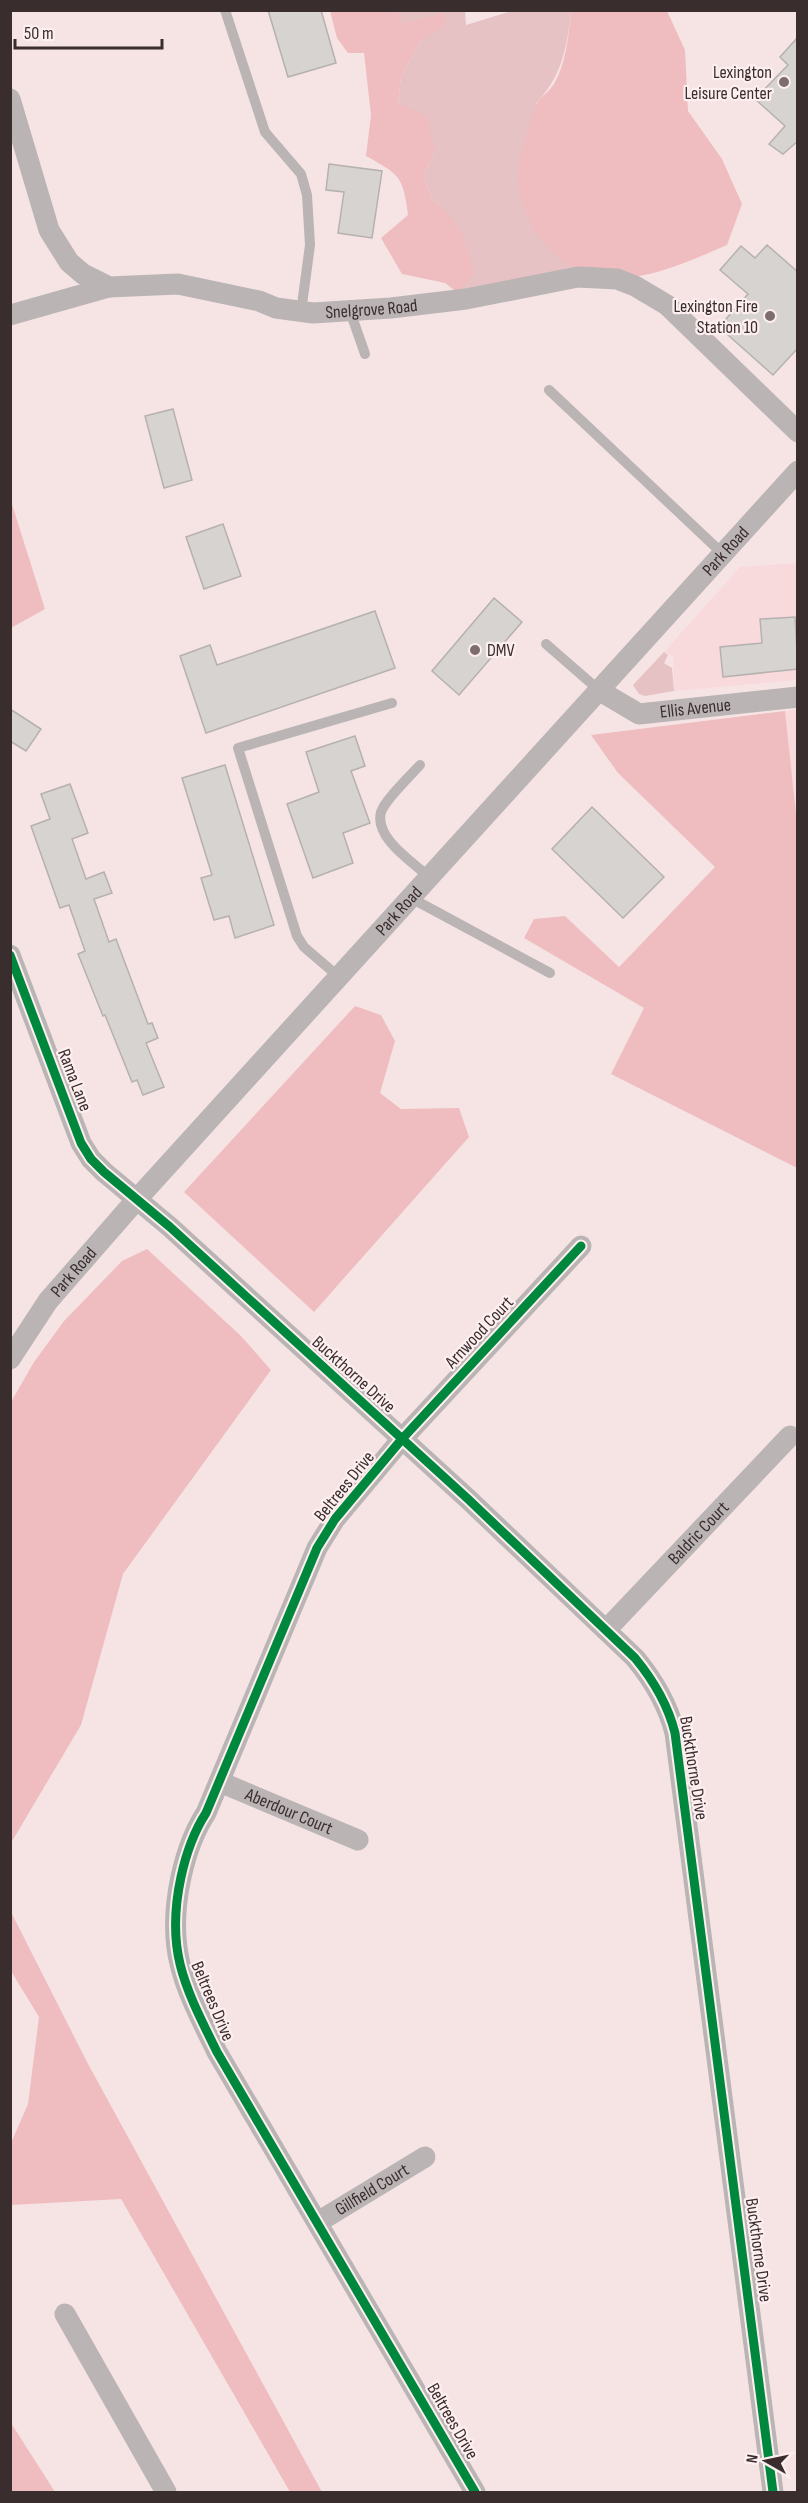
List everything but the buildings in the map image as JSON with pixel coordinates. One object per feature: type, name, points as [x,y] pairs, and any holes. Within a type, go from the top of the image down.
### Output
[{"type":"street","name":"Snelgrove Road","points":[[10,99],[49,230],[69,262],[82,274],[109,287],[178,284],[301,312],[350,311],[466,299],[578,277],[617,279],[635,286],[667,305],[798,432]]},
{"type":"street","points":[[10,315],[109,287]]},
{"type":"street","name":"Park Road","points":[[10,1359],[48,1301],[137,1199],[600,691],[629,654],[798,471]]},
{"type":"street","name":"Ellis Avenue","points":[[600,691],[639,714],[798,697]]},
{"type":"street","name":"Rama Lane","points":[[10,955],[81,1143],[91,1159],[137,1199]]},
{"type":"street","name":"Buckthorne Drive","points":[[137,1199],[402,1439],[606,1630],[649,1675],[670,1714],[675,1733],[773,2493]]},
{"type":"street","name":"Arnwood Court","points":[[402,1439],[581,1246]]},
{"type":"street","name":"Baldric Court","points":[[606,1630],[790,1436]]},
{"type":"street","name":"Beltrees Drive","points":[[402,1439],[334,1520],[317,1548],[220,1782],[206,1813],[196,1828],[176,1898],[174,1930],[178,1963],[188,1992],[217,2052],[475,2493]]},
{"type":"street","name":"Aberdour Court","points":[[220,1782],[358,1840]]},
{"type":"street","name":"Gillfield Court","points":[[318,2222],[426,2157]]},
{"type":"street","points":[[65,2314],[166,2493]]},
{"type":"lane","points":[[225,10],[266,132],[301,174],[307,195],[310,245],[301,312]]},
{"type":"lane","points":[[350,311],[365,354]]},
{"type":"lane","points":[[549,390],[723,554]]},
{"type":"lane","points":[[546,644],[600,691]]},
{"type":"lane","points":[[339,977],[304,947],[297,936],[238,748],[392,703]]},
{"type":"lane","points":[[420,765],[381,810],[380,825],[388,839],[429,877]]},
{"type":"lane","points":[[411,898],[550,973]]},
{"type":"shaded area","points":[[330,11],[399,11],[402,24],[444,12],[446,26],[421,40],[401,77],[398,103],[427,116],[435,152],[423,176],[432,199],[444,209],[462,233],[474,273],[458,293],[445,283],[402,274],[381,238],[408,215],[404,192],[398,178],[393,173],[366,156],[371,115],[364,53],[348,53],[337,38]]},
{"type":"shaded area","points":[[399,11],[465,11],[466,25],[512,11],[566,11],[571,14],[567,40],[557,73],[536,104],[588,277],[458,293],[444,209],[432,199],[423,176],[435,152],[398,103],[401,77],[421,40],[401,24]]},
{"type":"shaded area","points":[[566,11],[667,11],[685,50],[688,111],[722,159],[742,204],[727,245],[651,274],[626,278],[601,277],[578,270],[556,256],[536,232],[523,203],[518,172],[536,105],[550,90],[561,68],[571,14]]},
{"type":"shaded area","points":[[10,498],[45,609],[11,628],[10,628]]},
{"type":"shaded area","points":[[797,563],[797,680],[674,691],[673,657],[664,652],[740,567]]},
{"type":"shaded area","points":[[664,652],[668,655],[664,663],[672,668],[674,691],[645,696],[639,694],[633,685]]},
{"type":"shaded area","points":[[797,710],[797,832],[785,711]]},
{"type":"shaded area","points":[[785,711],[798,833],[797,1168],[611,1074],[644,1008],[524,938],[534,919],[565,916],[619,967],[715,867],[618,773],[591,735]]},
{"type":"shaded area","points":[[355,1006],[381,1015],[395,1041],[380,1093],[401,1109],[459,1108],[469,1137],[314,1312],[184,1192]]},
{"type":"shaded area","points":[[147,1249],[241,1336],[271,1370],[123,1574],[81,1725],[11,1843],[11,1402],[34,1362],[64,1321],[122,1261]]},
{"type":"shaded area","points":[[11,1912],[87,2062],[322,2492],[290,2492],[121,2199],[11,2205],[11,2143],[28,2104],[39,2017],[11,1971]]},
{"type":"shaded area","points":[[11,2423],[55,2492],[11,2492]]},
{"type":"cycle path","points":[[10,955],[81,1143],[91,1159],[170,1227],[468,1499],[635,1658],[654,1684],[664,1703],[675,1733],[773,2492]]},
{"type":"cycle path","points":[[475,2492],[217,2052],[187,1988],[177,1948],[175,1926],[183,1868],[197,1828],[206,1813],[317,1548],[335,1519],[402,1439],[581,1246]]},
{"type":"place","name":"Lexington Leisure Center","points":[[784,82]]},
{"type":"place","name":"Lexington Fire Station 10","points":[[770,316]]},
{"type":"place","name":"DMV","points":[[475,650]]}]
